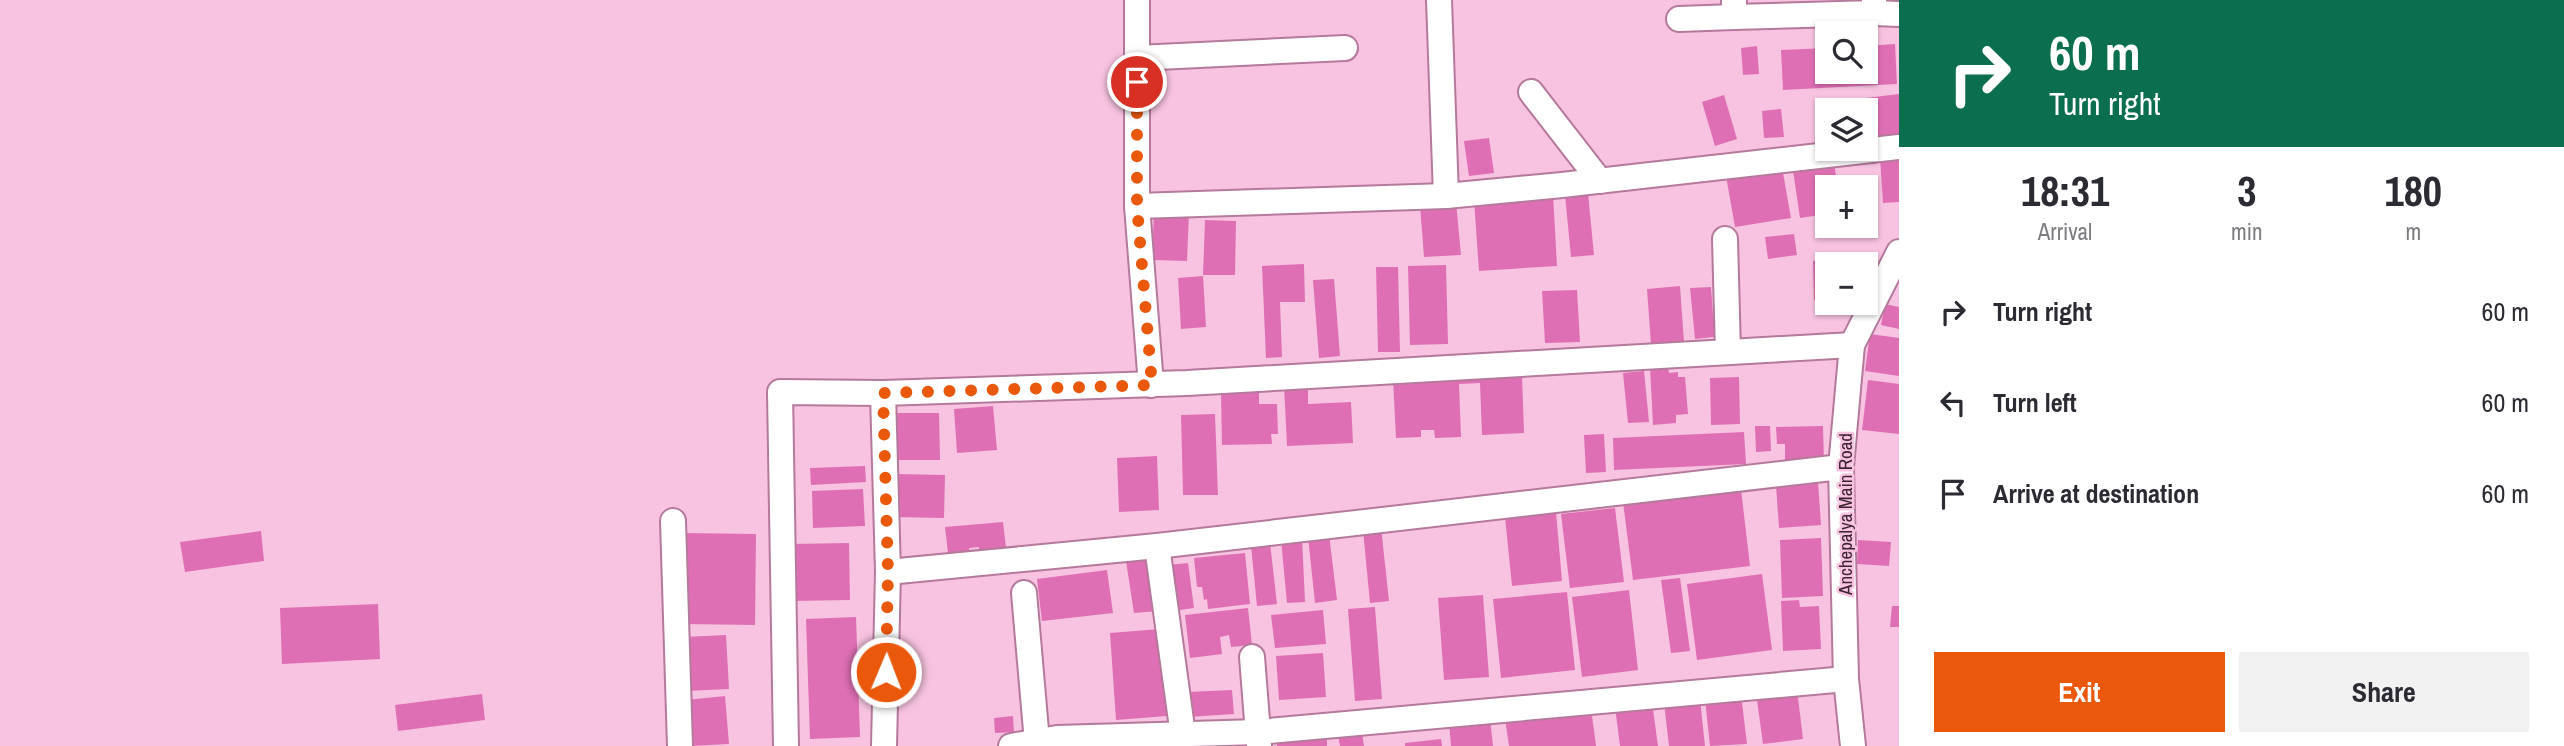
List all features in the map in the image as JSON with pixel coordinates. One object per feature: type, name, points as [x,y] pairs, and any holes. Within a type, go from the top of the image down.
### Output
[{"type":"street","points":[[1137,0],[1137,206],[1152,385]]},
{"type":"street","points":[[1439,0],[1446,196]]},
{"type":"street","points":[[1679,19],[1734,8],[1874,6],[1899,14]]},
{"type":"street","points":[[1137,58],[1345,48]]},
{"type":"street","points":[[1531,92],[1600,181]]},
{"type":"street","points":[[1137,206],[1446,196],[1899,147]]},
{"type":"street","points":[[1724,239],[1728,352]]},
{"type":"street","name":"Anchepalya Main Road","points":[[1853,746],[1846,680],[1841,467],[1852,345],[1899,252]]},
{"type":"street","points":[[786,746],[779,392],[883,393],[1152,385],[1852,345]]},
{"type":"street","points":[[883,393],[888,572],[884,746]]},
{"type":"street","points":[[888,572],[1157,546],[1841,467]]},
{"type":"street","points":[[673,521],[680,746]]},
{"type":"street","points":[[1157,546],[1183,735]]},
{"type":"street","points":[[1024,593],[1037,741]]},
{"type":"street","points":[[1252,657],[1258,739]]},
{"type":"street","points":[[1011,746],[1057,738],[1183,735],[1258,739],[1846,680]]},
{"type":"building","points":[[1895,44],[1897,84],[1783,90],[1781,50],[1815,49],[1815,84],[1878,84],[1878,45]]},
{"type":"building","points":[[1757,46],[1759,74],[1743,75],[1741,48]]},
{"type":"building","points":[[1899,94],[1899,139],[1878,141],[1878,98],[1866,98]]},
{"type":"building","points":[[1724,95],[1737,139],[1715,146],[1702,102]]},
{"type":"building","points":[[1781,109],[1784,137],[1764,138],[1762,111]]},
{"type":"building","points":[[1489,138],[1494,173],[1469,176],[1464,141]]},
{"type":"building","points":[[1899,156],[1899,202],[1883,203],[1880,158]]},
{"type":"building","points":[[1834,161],[1836,175],[1815,175],[1815,216],[1800,218],[1792,164]]},
{"type":"building","points":[[1782,167],[1791,218],[1735,227],[1726,176]]},
{"type":"building","points":[[1588,193],[1594,255],[1571,257],[1565,195]]},
{"type":"building","points":[[1553,194],[1557,266],[1479,271],[1474,200]]},
{"type":"building","points":[[1456,202],[1461,255],[1424,257],[1420,205]]},
{"type":"building","points":[[1154,212],[1189,213],[1187,261],[1152,260]]},
{"type":"building","points":[[1205,220],[1236,221],[1235,275],[1203,275]]},
{"type":"building","points":[[1794,234],[1797,255],[1768,259],[1765,237]]},
{"type":"building","points":[[1813,261],[1815,261],[1815,300]]},
{"type":"building","points":[[1304,264],[1305,302],[1280,302],[1282,357],[1266,358],[1262,266]]},
{"type":"building","points":[[1446,265],[1448,344],[1410,345],[1408,266]]},
{"type":"building","points":[[1376,267],[1398,267],[1400,352],[1378,352]]},
{"type":"building","points":[[1203,276],[1206,327],[1181,329],[1178,278]]},
{"type":"building","points":[[1334,279],[1340,356],[1319,358],[1313,280]]},
{"type":"building","points":[[1680,286],[1684,342],[1651,344],[1647,289]]},
{"type":"building","points":[[1711,287],[1713,315],[1721,315],[1723,336],[1695,339],[1690,288]]},
{"type":"building","points":[[1577,290],[1580,342],[1545,343],[1542,291]]},
{"type":"building","points":[[1885,304],[1899,307],[1899,329],[1881,325]]},
{"type":"building","points":[[1870,334],[1899,338],[1899,376],[1865,371]]},
{"type":"building","points":[[1668,366],[1669,373],[1678,372],[1678,377],[1685,377],[1688,414],[1676,415],[1676,423],[1653,425],[1650,367]]},
{"type":"building","points":[[1644,371],[1649,422],[1628,423],[1623,373]]},
{"type":"building","points":[[1522,374],[1524,433],[1482,435],[1480,383],[1459,384],[1461,437],[1435,438],[1434,430],[1421,430],[1421,437],[1396,438],[1393,379]]},
{"type":"building","points":[[1739,377],[1740,424],[1711,425],[1710,378]]},
{"type":"building","points":[[1868,380],[1899,384],[1899,434],[1862,430]]},
{"type":"building","points":[[1308,384],[1308,404],[1351,402],[1353,443],[1287,446],[1284,385]]},
{"type":"building","points":[[1259,392],[1259,404],[1277,404],[1278,434],[1271,434],[1272,444],[1222,445],[1221,393]]},
{"type":"building","points":[[993,406],[997,450],[957,453],[954,409]]},
{"type":"building","points":[[894,413],[939,413],[940,460],[895,460]]},
{"type":"building","points":[[1215,414],[1218,495],[1183,495],[1181,415]]},
{"type":"building","points":[[1755,426],[1770,426],[1771,451],[1756,452]]},
{"type":"building","points":[[1823,426],[1824,463],[1785,463],[1785,444],[1777,444],[1776,427]]},
{"type":"building","points":[[1744,432],[1746,464],[1614,470],[1613,438]]},
{"type":"building","points":[[1604,434],[1606,472],[1586,473],[1584,435]]},
{"type":"building","points":[[1157,456],[1159,510],[1119,512],[1117,458]]},
{"type":"building","points":[[865,466],[866,482],[811,485],[810,468]]},
{"type":"building","points":[[895,474],[945,475],[944,518],[894,517]]},
{"type":"building","points":[[1818,482],[1821,525],[1779,528],[1776,485]]},
{"type":"building","points":[[863,489],[865,526],[813,528],[812,491]]},
{"type":"building","points":[[1741,489],[1750,566],[1633,580],[1623,502]]},
{"type":"building","points":[[1615,508],[1624,582],[1570,588],[1561,514]]},
{"type":"building","points":[[1556,512],[1562,581],[1512,586],[1505,517]]},
{"type":"building","points":[[1003,522],[1007,556],[980,559],[979,547],[969,548],[970,560],[949,562],[945,527]]},
{"type":"building","points":[[1381,527],[1389,601],[1370,603],[1363,530]]},
{"type":"building","points":[[261,531],[264,561],[185,572],[180,542]]},
{"type":"building","points":[[683,533],[756,534],[755,625],[683,624]]},
{"type":"building","points":[[1329,534],[1337,600],[1315,603],[1308,537]]},
{"type":"building","points":[[1302,538],[1305,602],[1287,603],[1281,540]]},
{"type":"building","points":[[1821,538],[1823,596],[1782,598],[1780,540]]},
{"type":"building","points":[[1858,540],[1891,542],[1889,566],[1857,564]]},
{"type":"building","points":[[849,543],[850,600],[791,601],[790,544]]},
{"type":"building","points":[[1270,543],[1277,604],[1257,606],[1251,546]]},
{"type":"building","points":[[1245,553],[1250,604],[1208,609],[1202,587],[1197,587],[1194,558]]},
{"type":"building","points":[[1150,558],[1158,611],[1134,613],[1126,561]]},
{"type":"building","points":[[1188,563],[1194,608],[1173,611],[1168,565]]},
{"type":"building","points":[[1107,570],[1113,613],[1042,621],[1037,579]]},
{"type":"building","points":[[1762,574],[1772,650],[1697,660],[1687,584]]},
{"type":"building","points":[[1680,578],[1690,651],[1671,653],[1661,580]]},
{"type":"building","points":[[1629,590],[1638,670],[1582,677],[1572,597]]},
{"type":"building","points":[[1567,592],[1575,670],[1501,678],[1493,599]]},
{"type":"building","points":[[1483,595],[1489,677],[1444,680],[1438,598]]},
{"type":"building","points":[[1799,600],[1800,607],[1819,606],[1821,649],[1783,651],[1781,601]]},
{"type":"building","points":[[378,604],[380,659],[282,664],[280,608]]},
{"type":"building","points":[[1892,606],[1899,606],[1899,627],[1890,627]]},
{"type":"building","points":[[1375,607],[1382,699],[1355,701],[1348,609]]},
{"type":"building","points":[[1248,608],[1252,645],[1231,647],[1229,635],[1220,637],[1222,654],[1190,658],[1185,615]]},
{"type":"building","points":[[1323,610],[1326,644],[1275,648],[1271,615]]},
{"type":"building","points":[[856,617],[860,737],[810,739],[806,619]]},
{"type":"building","points":[[1160,629],[1167,716],[1116,720],[1110,633]]},
{"type":"building","points":[[726,635],[729,689],[686,691],[684,637]]},
{"type":"building","points":[[1323,653],[1326,697],[1279,700],[1276,656]]},
{"type":"building","points":[[1797,689],[1803,739],[1763,744],[1756,693]]},
{"type":"building","points":[[1232,690],[1234,714],[1189,717],[1187,692]]},
{"type":"building","points":[[482,694],[485,720],[398,731],[395,705]]},
{"type":"building","points":[[1741,694],[1747,744],[1710,746],[1705,699]]},
{"type":"building","points":[[725,696],[729,744],[691,746],[686,700]]},
{"type":"building","points":[[1700,699],[1705,746],[1669,746],[1664,703]]},
{"type":"building","points":[[1652,702],[1658,746],[1620,746],[1615,707]]},
{"type":"building","points":[[1591,708],[1596,746],[1509,746],[1505,719]]},
{"type":"building","points":[[1013,716],[1014,732],[995,733],[994,718]]},
{"type":"building","points":[[1490,718],[1493,746],[1451,746],[1449,723]]},
{"type":"building","points":[[1362,733],[1364,746],[1340,746],[1338,736]]},
{"type":"building","points":[[1327,737],[1327,746],[1277,746],[1277,741]]},
{"type":"building","points":[[1441,739],[1442,746],[1405,746],[1405,743]]},
{"type":"route","points":[[886,672],[888,572],[883,393],[1152,385],[1137,206],[1137,82]]}]
